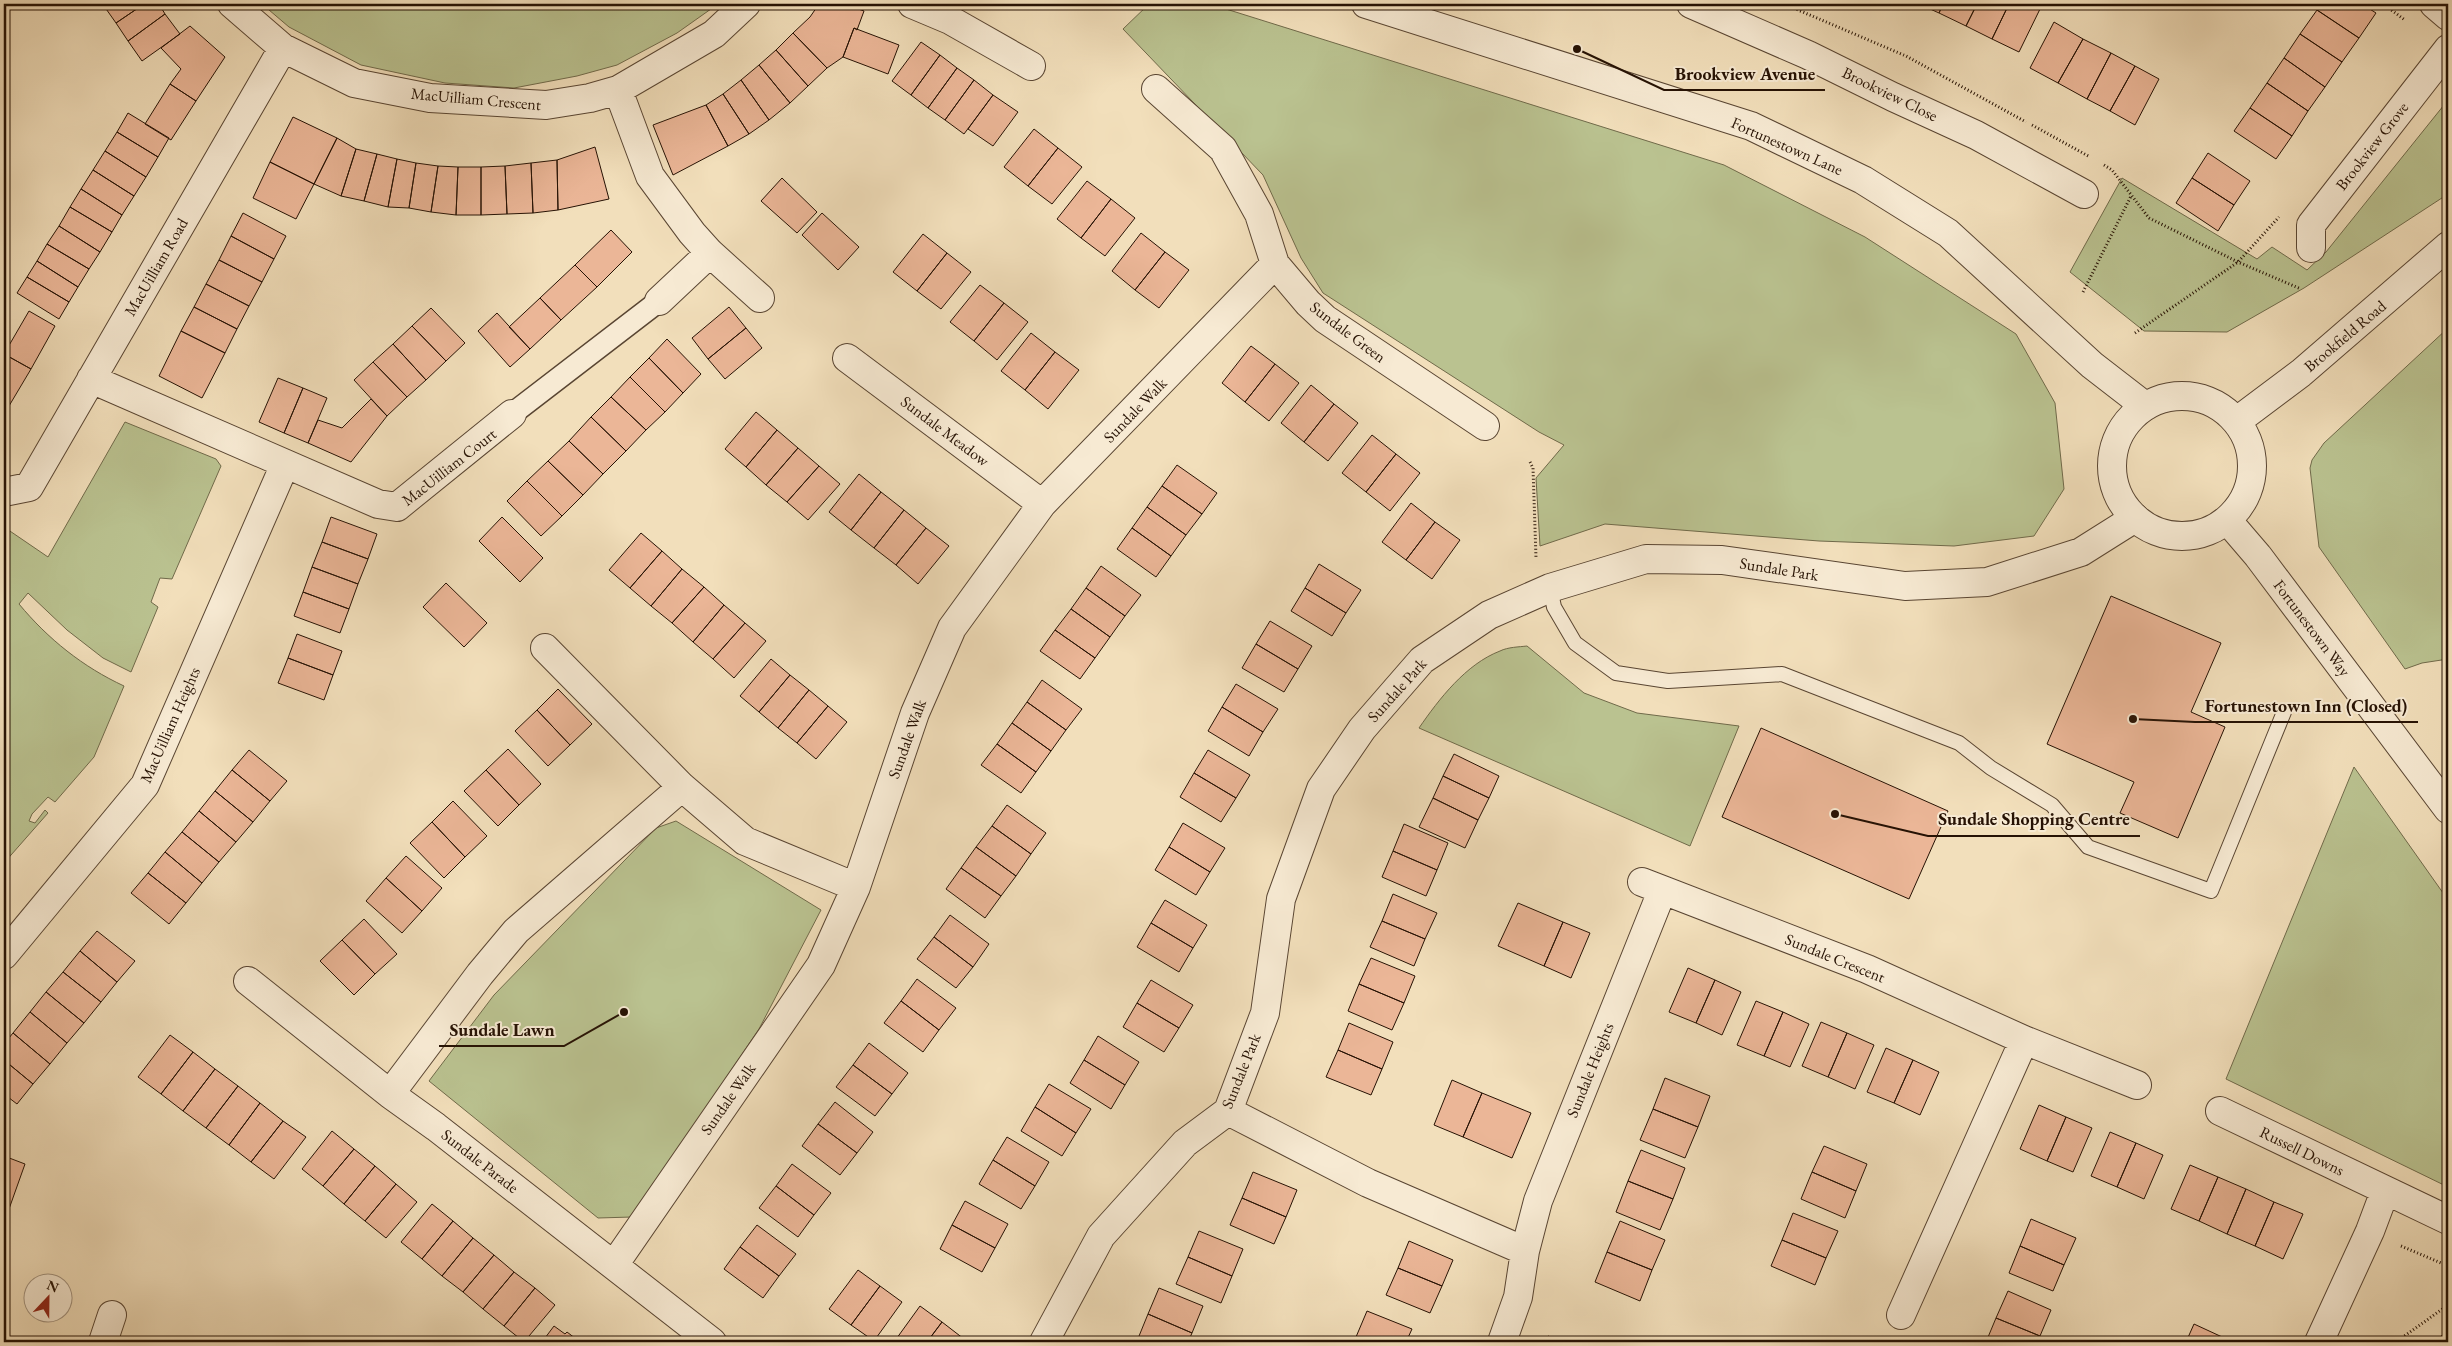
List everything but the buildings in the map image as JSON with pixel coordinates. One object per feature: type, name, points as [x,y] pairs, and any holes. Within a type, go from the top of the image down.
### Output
[{"type":"street","name":"MacUilliam Crescent","points":[[232,4],[283,48],[354,83],[430,98],[546,105],[590,98],[618,90],[714,34],[746,4]]},
{"type":"street","points":[[912,4],[950,20],[1031,66]]},
{"type":"street","name":"Fortunestown Lane","points":[[1366,4],[1751,126],[1863,180],[1948,233],[2092,364],[2145,406]]},
{"type":"street","name":"Brookview Close","points":[[1691,4],[1808,54],[1893,97],[1976,135],[2084,194]]},
{"type":"street","points":[[2434,4],[2448,16]]},
{"type":"street","name":"MacUilliam Road","points":[[16,489],[91,379],[283,48]]},
{"type":"street","name":"Brookview Grove","points":[[2311,248],[2311,225],[2448,48]]},
{"type":"street","points":[[618,90],[650,176],[692,233],[710,253],[760,298]]},
{"type":"street","name":"Sundale Green","points":[[1156,90],[1223,149],[1259,214],[1275,264],[1308,303],[1325,320],[1485,426]]},
{"type":"street","name":"Brookfield Road","points":[[2237,421],[2301,373],[2448,246]]},
{"type":"street","name":"MacUilliam Court","points":[[91,379],[378,504],[397,507],[512,414],[659,301],[710,253]]},
{"type":"street","name":"Sundale Walk","points":[[614,1265],[821,965],[856,887],[915,713],[952,628],[1042,504],[1275,264]]},
{"type":"street","name":"Sundale Meadow","points":[[847,358],[1042,504]]},
{"type":"street","points":[[2194,396],[2217,405],[2237,421],[2248,440],[2253,462],[2252,476],[2242,504],[2228,520],[2211,531],[2198,535],[2171,536],[2151,530],[2135,518],[2118,495],[2113,481],[2112,460],[2117,439],[2128,420],[2145,406],[2168,397],[2194,396]]},
{"type":"street","name":"MacUilliam Heights","points":[[4,955],[145,785],[285,464]]},
{"type":"street","name":"Sundale Park","points":[[1044,1342],[1101,1236],[1185,1143],[1228,1111],[1264,1014],[1282,899],[1321,788],[1362,729],[1422,660],[1489,614],[1550,588],[1646,559],[1722,560],[1905,586],[1987,582],[2081,552],[2135,518]]},
{"type":"street","name":"Fortunestown Way","points":[[2228,520],[2258,556],[2448,809]]},
{"type":"street","points":[[545,648],[682,787],[745,841],[856,887]]},
{"type":"street","points":[[390,1094],[480,974],[516,931],[682,787]]},
{"type":"street","name":"Sundale Crescent","points":[[1652,887],[1868,969],[2024,1040],[2136,1085]]},
{"type":"street","name":"Sundale Heights","points":[[1502,1342],[1518,1297],[1525,1252],[1538,1201],[1652,887]]},
{"type":"street","name":"Sundale Parade","points":[[248,981],[390,1094],[712,1342]]},
{"type":"street","points":[[1901,1315],[2024,1040]]},
{"type":"street","points":[[1228,1111],[1368,1183],[1525,1252]]},
{"type":"street","name":"Russell Downs","points":[[2220,1111],[2385,1192],[2448,1220]]},
{"type":"street","points":[[2318,1342],[2370,1231],[2385,1192]]},
{"type":"street","points":[[103,1342],[112,1316]]},
{"type":"lane","points":[[1550,588],[1554,607],[1575,643],[1616,673],[1668,681],[1782,674],[1959,743],[1990,768],[2052,804],[2088,847],[2211,891],[2284,712]]},
{"type":"path","points":[[2083,292],[2131,196]]},
{"type":"path","points":[[2135,333],[2238,262],[2301,289]]},
{"type":"path","points":[[1530,462],[1533,468],[1536,560]]},
{"type":"path","points":[[2397,1254],[2401,1245],[2448,1266]]},
{"type":"path","points":[[2396,1342],[2448,1304]]},
{"type":"green space","points":[[262,4],[718,4],[677,33],[617,65],[577,76],[514,88],[445,83],[361,65],[289,27]]},
{"type":"green space","points":[[1149,4],[1210,4],[1724,165],[1865,237],[2016,334],[2055,403],[2064,489],[2034,536],[1954,546],[1819,541],[1605,524],[1540,546],[1536,478],[1564,445],[1539,432],[1323,293],[1301,258],[1263,175],[1123,29]]},
{"type":"green space","points":[[2448,100],[2448,194],[2304,288],[2227,332],[2144,331],[2070,272],[2122,178],[2257,259],[2272,247],[2307,270],[2326,252]]},
{"type":"green space","points":[[2448,328],[2448,659],[2422,663],[2405,669],[2319,547],[2310,468],[2312,460],[2324,443]]},
{"type":"green space","points":[[125,422],[216,459],[221,466],[172,579],[160,578],[151,602],[158,607],[131,672],[103,658],[67,630],[28,593],[19,604],[42,629],[67,651],[94,670],[124,686],[94,757],[55,802],[48,797],[32,814],[29,821],[35,823],[45,810],[48,813],[4,863],[4,527],[48,557]]},
{"type":"green space","points":[[1527,646],[1584,693],[1637,713],[1739,726],[1690,846],[1419,728],[1444,694],[1476,664],[1503,650]]},
{"type":"green space","points":[[2354,767],[2448,900],[2448,1187],[2226,1079]]},
{"type":"green space","points":[[676,821],[821,910],[759,1029],[632,1217],[598,1218],[429,1081],[494,995],[656,828]]},
{"type":"place","name":"Brookview Avenue","points":[[1577,49]]},
{"type":"place","name":"Fortunestown Inn (Closed)","points":[[2133,719]]},
{"type":"place","name":"Sundale Shopping Centre","points":[[1835,814]]},
{"type":"place","name":"Sundale Lawn","points":[[624,1012]]}]
